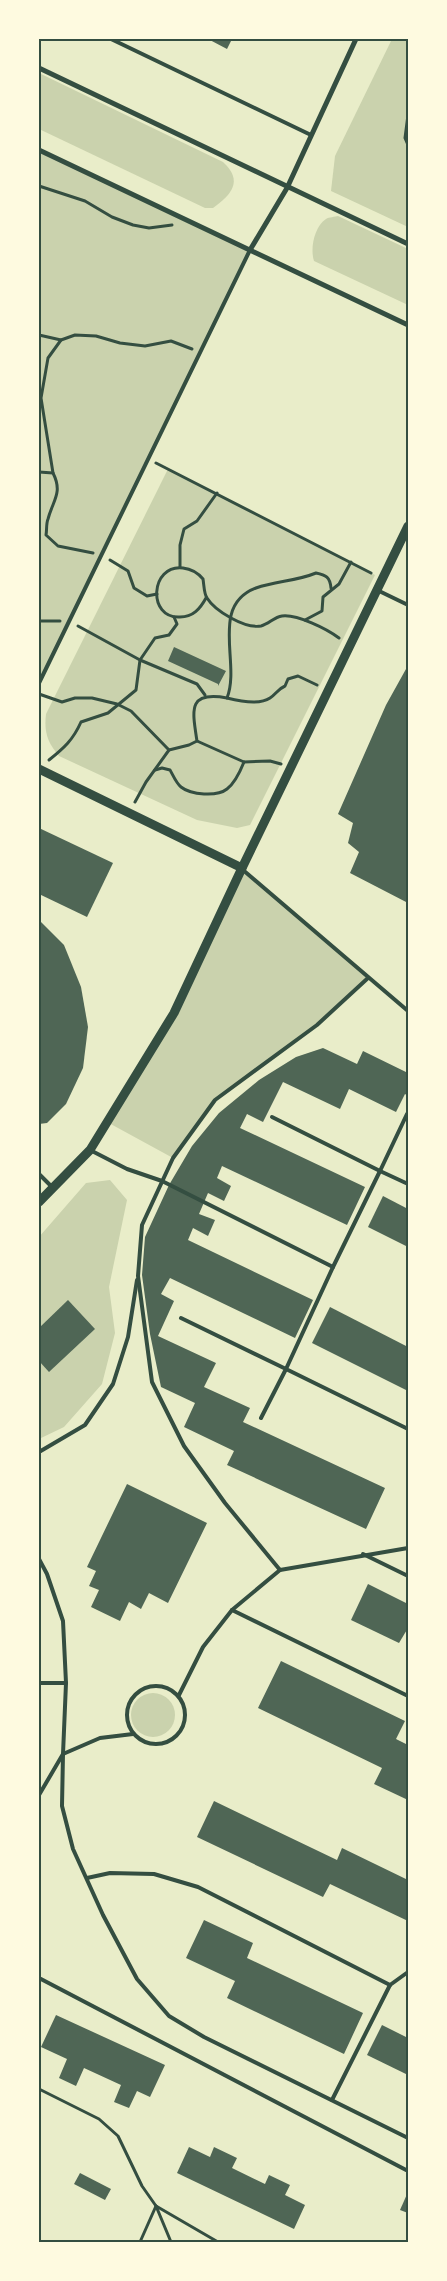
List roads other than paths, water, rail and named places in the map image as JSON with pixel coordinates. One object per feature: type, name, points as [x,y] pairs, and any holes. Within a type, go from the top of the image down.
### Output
[{"type":"street","points":[[250,250],[287,188],[356,39]]},
{"type":"street","points":[[39,68],[287,188],[408,244]]},
{"type":"street","points":[[39,150],[408,325]]},
{"type":"street","points":[[39,1202],[90,1150],[174,1013],[290,768],[408,526]]},
{"type":"street","points":[[39,769],[242,868]]},
{"type":"lane","points":[[111,39],[311,136]]},
{"type":"lane","points":[[39,683],[250,250]]},
{"type":"lane","points":[[378,590],[408,605]]},
{"type":"lane","points":[[242,868],[408,1011]]},
{"type":"lane","points":[[39,1452],[85,1425],[113,1384],[128,1337],[138,1276],[142,1225],[174,1158],[216,1100],[317,1025],[368,978]]},
{"type":"lane","points":[[261,1418],[407,1114]]},
{"type":"lane","points":[[272,1117],[408,1184]]},
{"type":"lane","points":[[90,1150],[127,1169],[162,1181],[333,1267]]},
{"type":"lane","points":[[39,1174],[53,1188]]},
{"type":"lane","points":[[138,1276],[152,1382],[184,1446],[225,1503],[280,1570]]},
{"type":"lane","points":[[181,1318],[408,1429]]},
{"type":"lane","points":[[178,1696],[203,1647],[232,1610],[280,1570],[363,1554],[408,1548]]},
{"type":"lane","points":[[363,1554],[408,1576]]},
{"type":"lane","points":[[39,1559],[47,1574],[63,1621],[66,1683],[62,1806],[73,1849],[137,1979],[169,2016],[204,2037],[408,2138]]},
{"type":"lane","points":[[232,1610],[408,1696]]},
{"type":"lane","points":[[39,1683],[66,1683]]},
{"type":"lane","points":[[156,1685],[164,1686],[178,1696],[185,1711],[185,1719],[182,1727],[171,1740],[155,1744],[147,1743],[133,1734],[126,1718],[126,1710],[129,1702],[140,1689],[156,1685]]},
{"type":"lane","points":[[39,1795],[63,1754],[100,1738],[133,1734]]},
{"type":"lane","points":[[86,1878],[110,1873],[154,1874],[198,1887],[390,1986]]},
{"type":"lane","points":[[332,2100],[390,1986],[408,1972]]},
{"type":"lane","points":[[39,1978],[408,2171]]}]
